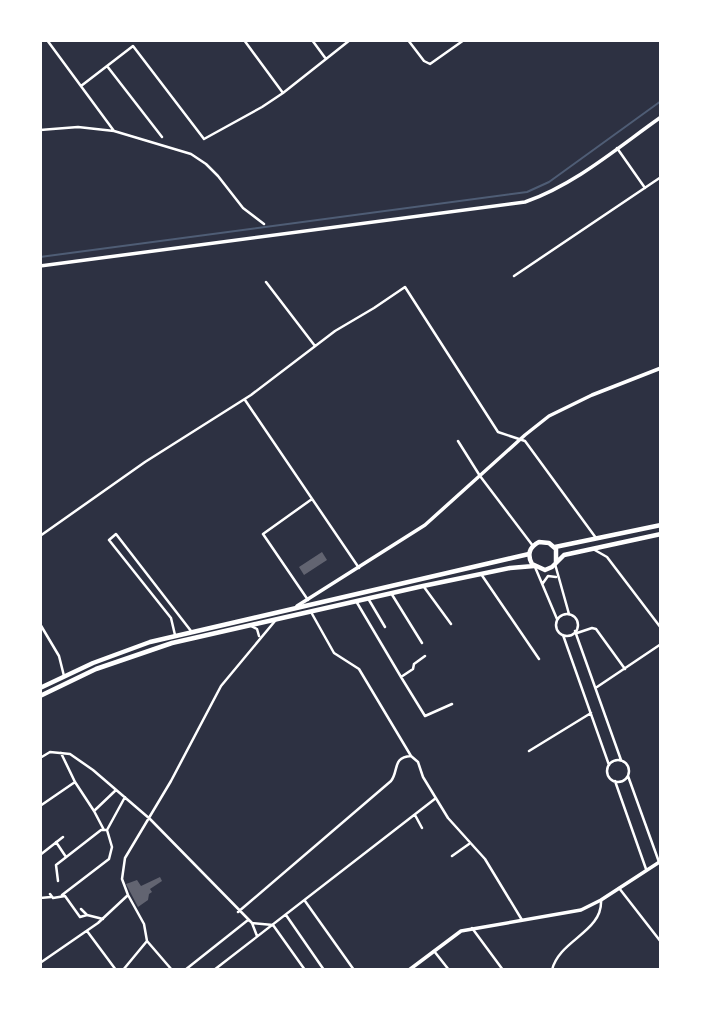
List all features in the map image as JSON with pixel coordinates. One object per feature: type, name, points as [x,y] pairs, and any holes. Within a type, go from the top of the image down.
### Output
[{"type":"main road","points":[[534,567],[529,554],[533,546],[544,541],[555,547],[661,526]]},
{"type":"main road","points":[[40,696],[129,656],[180,642],[510,568],[534,567],[545,570],[564,555],[661,534]]},
{"type":"main road","points":[[555,547],[555,562]]},
{"type":"main road","points":[[40,688],[125,650],[175,635],[529,554]]},
{"type":"main road","points":[[287,610],[282,615],[288,617]]},
{"type":"main road","points":[[276,620],[287,610]]},
{"type":"street","points":[[47,40],[114,131]]},
{"type":"street","points":[[244,40],[283,93]]},
{"type":"street","points":[[312,40],[326,59]]},
{"type":"street","points":[[81,86],[133,46],[204,139],[283,93],[350,40]]},
{"type":"street","points":[[408,40],[424,61],[430,64],[464,40]]},
{"type":"street","points":[[107,66],[162,137]]},
{"type":"street","points":[[40,266],[525,202],[547,194],[575,178],[661,117]]},
{"type":"street","points":[[40,130],[78,127],[114,131],[182,151],[200,159],[218,176],[243,208],[264,224]]},
{"type":"street","points":[[617,148],[645,188]]},
{"type":"street","points":[[513,276],[661,177]]},
{"type":"street","points":[[266,282],[316,346]]},
{"type":"street","points":[[40,536],[145,462],[245,400],[335,331],[405,287],[498,432],[525,440],[596,540]]},
{"type":"street","points":[[287,610],[320,593],[425,525],[549,416],[574,402],[661,368]]},
{"type":"street","points":[[245,400],[359,568]]},
{"type":"street","points":[[458,441],[480,476],[533,546]]},
{"type":"street","points":[[308,600],[263,534],[313,499]]},
{"type":"street","points":[[175,635],[171,618],[109,540],[116,534],[191,631]]},
{"type":"street","points":[[607,557],[609,545]]},
{"type":"street","points":[[592,549],[607,557],[661,628]]},
{"type":"street","points":[[410,970],[461,931],[575,912],[601,900],[660,861],[628,776],[628,766],[621,760],[576,632],[576,620],[569,614],[555,562]]},
{"type":"street","points":[[534,567],[557,620],[556,629],[563,635],[609,765],[608,775],[615,781],[646,869]]},
{"type":"street","points":[[481,574],[539,659]]},
{"type":"street","points":[[543,584],[546,577],[551,575],[558,579]]},
{"type":"street","points":[[424,586],[451,624]]},
{"type":"street","points":[[320,593],[324,602]]},
{"type":"street","points":[[391,593],[422,643]]},
{"type":"street","points":[[368,598],[385,627]]},
{"type":"street","points":[[356,601],[425,716],[452,704]]},
{"type":"street","points":[[311,612],[334,653],[359,669],[411,756],[418,762],[423,777],[447,818],[485,859],[522,920]]},
{"type":"street","points":[[557,620],[564,614],[569,614]]},
{"type":"street","points":[[170,969],[147,941],[144,924],[128,895],[122,879],[125,858],[221,685],[276,620]]},
{"type":"street","points":[[40,624],[59,656],[64,676]]},
{"type":"street","points":[[250,625],[257,629],[258,639]]},
{"type":"street","points":[[563,635],[596,629],[625,669]]},
{"type":"street","points":[[596,688],[661,645]]},
{"type":"street","points":[[401,677],[425,656]]},
{"type":"street","points":[[529,751],[591,713]]},
{"type":"street","points":[[40,758],[50,752],[70,754],[93,770],[149,819],[217,885],[250,921],[257,936]]},
{"type":"street","points":[[40,898],[62,895],[109,859],[112,847],[106,830],[75,782],[61,753]]},
{"type":"street","points":[[239,912],[390,781],[395,776],[398,760],[411,756]]},
{"type":"street","points":[[609,765],[614,760],[621,760]]},
{"type":"street","points":[[615,781],[624,780],[628,776]]},
{"type":"street","points":[[40,806],[75,782]]},
{"type":"street","points":[[94,811],[116,789]]},
{"type":"street","points":[[106,830],[125,797]]},
{"type":"street","points":[[214,970],[436,798]]},
{"type":"street","points":[[414,814],[422,828]]},
{"type":"street","points":[[58,881],[56,864],[101,830],[106,830]]},
{"type":"street","points":[[40,855],[62,837]]},
{"type":"street","points":[[56,842],[66,857]]},
{"type":"street","points":[[452,856],[470,843]]},
{"type":"street","points":[[619,888],[661,942]]},
{"type":"street","points":[[62,895],[80,917],[87,915],[103,919]]},
{"type":"street","points":[[40,962],[103,919],[128,895]]},
{"type":"street","points":[[304,900],[354,970]]},
{"type":"street","points":[[552,970],[556,958],[564,948],[598,918],[601,900]]},
{"type":"street","points":[[81,909],[87,915]]},
{"type":"street","points":[[285,915],[324,970]]},
{"type":"street","points":[[185,970],[250,921],[272,925],[306,970]]},
{"type":"street","points":[[472,928],[503,970]]},
{"type":"street","points":[[86,931],[116,970]]},
{"type":"street","points":[[123,970],[147,941]]},
{"type":"street","points":[[434,951],[449,970]]},
{"type":"building","points":[[322,552],[327,560],[304,575],[299,567]]},
{"type":"building","points":[[160,877],[162,881],[150,889],[152,892],[148,900],[138,907],[126,884],[137,880],[141,886]]},
{"type":"waterway","points":[[40,257],[527,192],[549,182],[661,101]]}]
